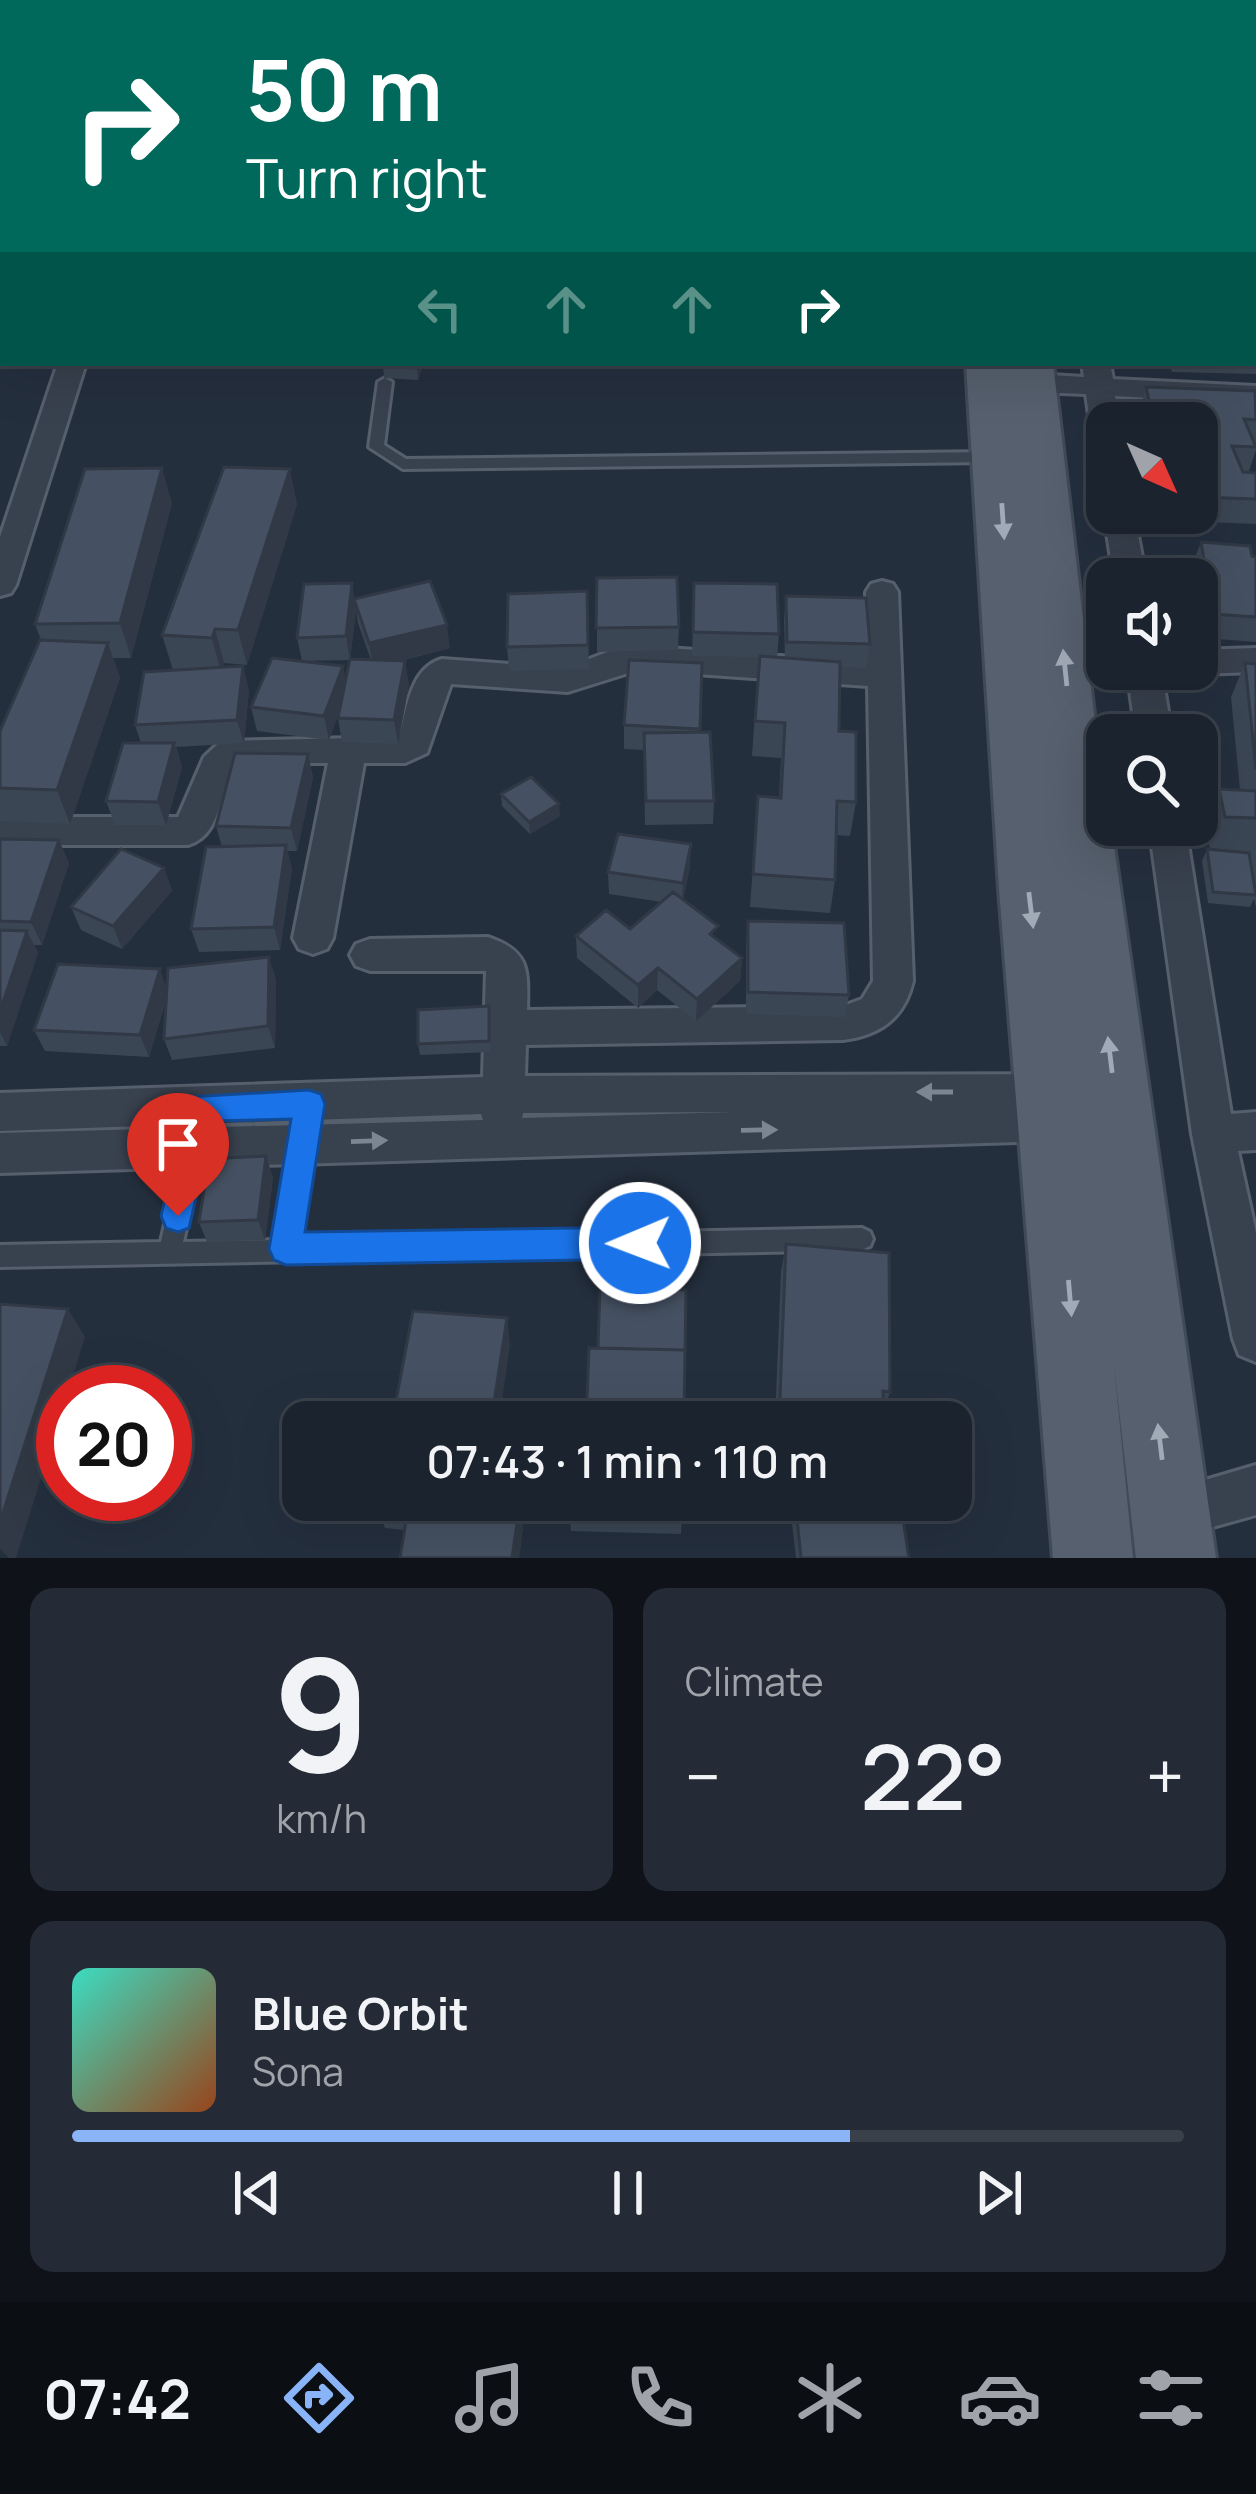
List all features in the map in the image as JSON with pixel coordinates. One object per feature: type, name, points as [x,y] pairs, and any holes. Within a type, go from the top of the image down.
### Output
[{"type":"main road","points":[[1018,370],[998,457],[1029,890],[1093,1558]]},
{"type":"main road","points":[[1018,370],[1172,1536]]},
{"type":"street","points":[[0,585],[71,366]]},
{"type":"street","points":[[1018,370],[1098,374],[1256,395]]},
{"type":"street","points":[[507,1028],[843,1023],[860,1021],[885,1005],[893,981],[882,592]]},
{"type":"street","points":[[0,831],[188,831],[201,815],[214,766],[234,750],[405,750],[415,744],[429,688],[449,670],[568,680],[606,664],[638,658],[885,675]]},
{"type":"street","points":[[1218,661],[1256,660]]},
{"type":"street","points":[[313,938],[348,751]]},
{"type":"street","points":[[1170,846],[1213,1134],[1256,1340]]},
{"type":"street","points":[[370,955],[497,956],[508,970],[502,1116]]},
{"type":"street","points":[[0,1112],[197,1127],[502,1116],[1053,1107]]},
{"type":"street","points":[[0,1153],[197,1127]]},
{"type":"street","points":[[1213,1134],[1256,1131]]},
{"type":"street","points":[[1172,1536],[1256,1490]]},
{"type":"lane","points":[[386,382],[376,447],[404,464],[998,457]]},
{"type":"lane","points":[[286,1249],[306,1124]]},
{"type":"lane","points":[[170,1251],[197,1127]]},
{"type":"lane","points":[[0,1256],[862,1238]]},
{"type":"building","points":[[1146,387],[1255,391],[1256,420],[1244,419],[1256,447],[1232,446],[1243,472],[1256,473],[1256,499],[1218,498],[1218,402],[1149,402]]},
{"type":"building","points":[[224,467],[290,469],[238,630],[215,629],[212,638],[162,635]]},
{"type":"building","points":[[162,468],[120,623],[35,624],[85,469]]},
{"type":"building","points":[[1201,542],[1250,546],[1256,557],[1256,617],[1218,614],[1218,558],[1204,558]]},
{"type":"building","points":[[677,577],[679,627],[596,628],[597,578]]},
{"type":"building","points":[[430,581],[447,625],[369,643],[354,599]]},
{"type":"building","points":[[352,583],[346,636],[297,638],[304,584]]},
{"type":"building","points":[[694,583],[777,584],[779,634],[693,632]]},
{"type":"building","points":[[587,591],[588,645],[507,647],[508,594]]},
{"type":"building","points":[[786,596],[866,598],[870,644],[787,642]]},
{"type":"building","points":[[40,640],[108,643],[57,790],[0,788],[0,731]]},
{"type":"building","points":[[760,656],[840,662],[839,731],[856,732],[856,802],[837,801],[835,880],[753,874],[758,796],[781,798],[785,723],[755,721]]},
{"type":"building","points":[[272,658],[343,666],[324,716],[251,707]]},
{"type":"building","points":[[350,659],[405,661],[394,720],[338,718]]},
{"type":"building","points":[[629,660],[702,663],[700,729],[624,725]]},
{"type":"building","points":[[1245,663],[1256,664],[1256,769]]},
{"type":"building","points":[[243,666],[237,720],[135,725],[144,672]]},
{"type":"building","points":[[710,732],[714,801],[646,801],[644,733]]},
{"type":"building","points":[[123,743],[174,743],[158,802],[106,801]]},
{"type":"building","points":[[235,753],[308,754],[291,828],[216,826]]},
{"type":"building","points":[[531,777],[559,804],[529,822],[501,794]]},
{"type":"building","points":[[1219,789],[1256,791],[1256,818],[1225,817]]},
{"type":"building","points":[[618,834],[691,844],[683,883],[608,872]]},
{"type":"building","points":[[0,839],[59,840],[31,922],[0,921]]},
{"type":"building","points":[[286,845],[274,927],[191,929],[206,847]]},
{"type":"building","points":[[121,849],[164,868],[113,926],[71,907]]},
{"type":"building","points":[[1207,849],[1249,853],[1256,895],[1213,892]]},
{"type":"building","points":[[673,892],[718,926],[710,934],[742,958],[697,999],[658,968],[638,985],[576,936],[606,910],[630,929]]},
{"type":"building","points":[[748,921],[844,923],[849,995],[748,992]]},
{"type":"building","points":[[0,930],[27,931],[0,1011]]},
{"type":"building","points":[[269,957],[268,1026],[164,1039],[168,968]]},
{"type":"building","points":[[58,964],[160,969],[140,1035],[34,1030]]},
{"type":"building","points":[[489,1006],[489,1041],[418,1044],[418,1010]]},
{"type":"building","points":[[266,1156],[258,1220],[199,1222],[209,1159]]},
{"type":"building","points":[[786,1244],[889,1253],[890,1392],[883,1391],[883,1401],[780,1401]]},
{"type":"building","points":[[600,1287],[686,1290],[685,1354],[685,1350],[598,1348]]},
{"type":"building","points":[[0,1304],[68,1309],[50,1365],[36,1365],[36,1409],[0,1522]]},
{"type":"building","points":[[413,1311],[507,1318],[494,1401],[396,1401]]},
{"type":"building","points":[[589,1348],[685,1350],[684,1401],[587,1401]]},
{"type":"building","points":[[406,1521],[517,1521],[512,1558],[400,1558]]},
{"type":"building","points":[[797,1521],[903,1521],[909,1558],[801,1558]]},
{"type":"route","points":[[178,1216],[201,1107],[309,1104],[286,1249],[640,1243]]}]
